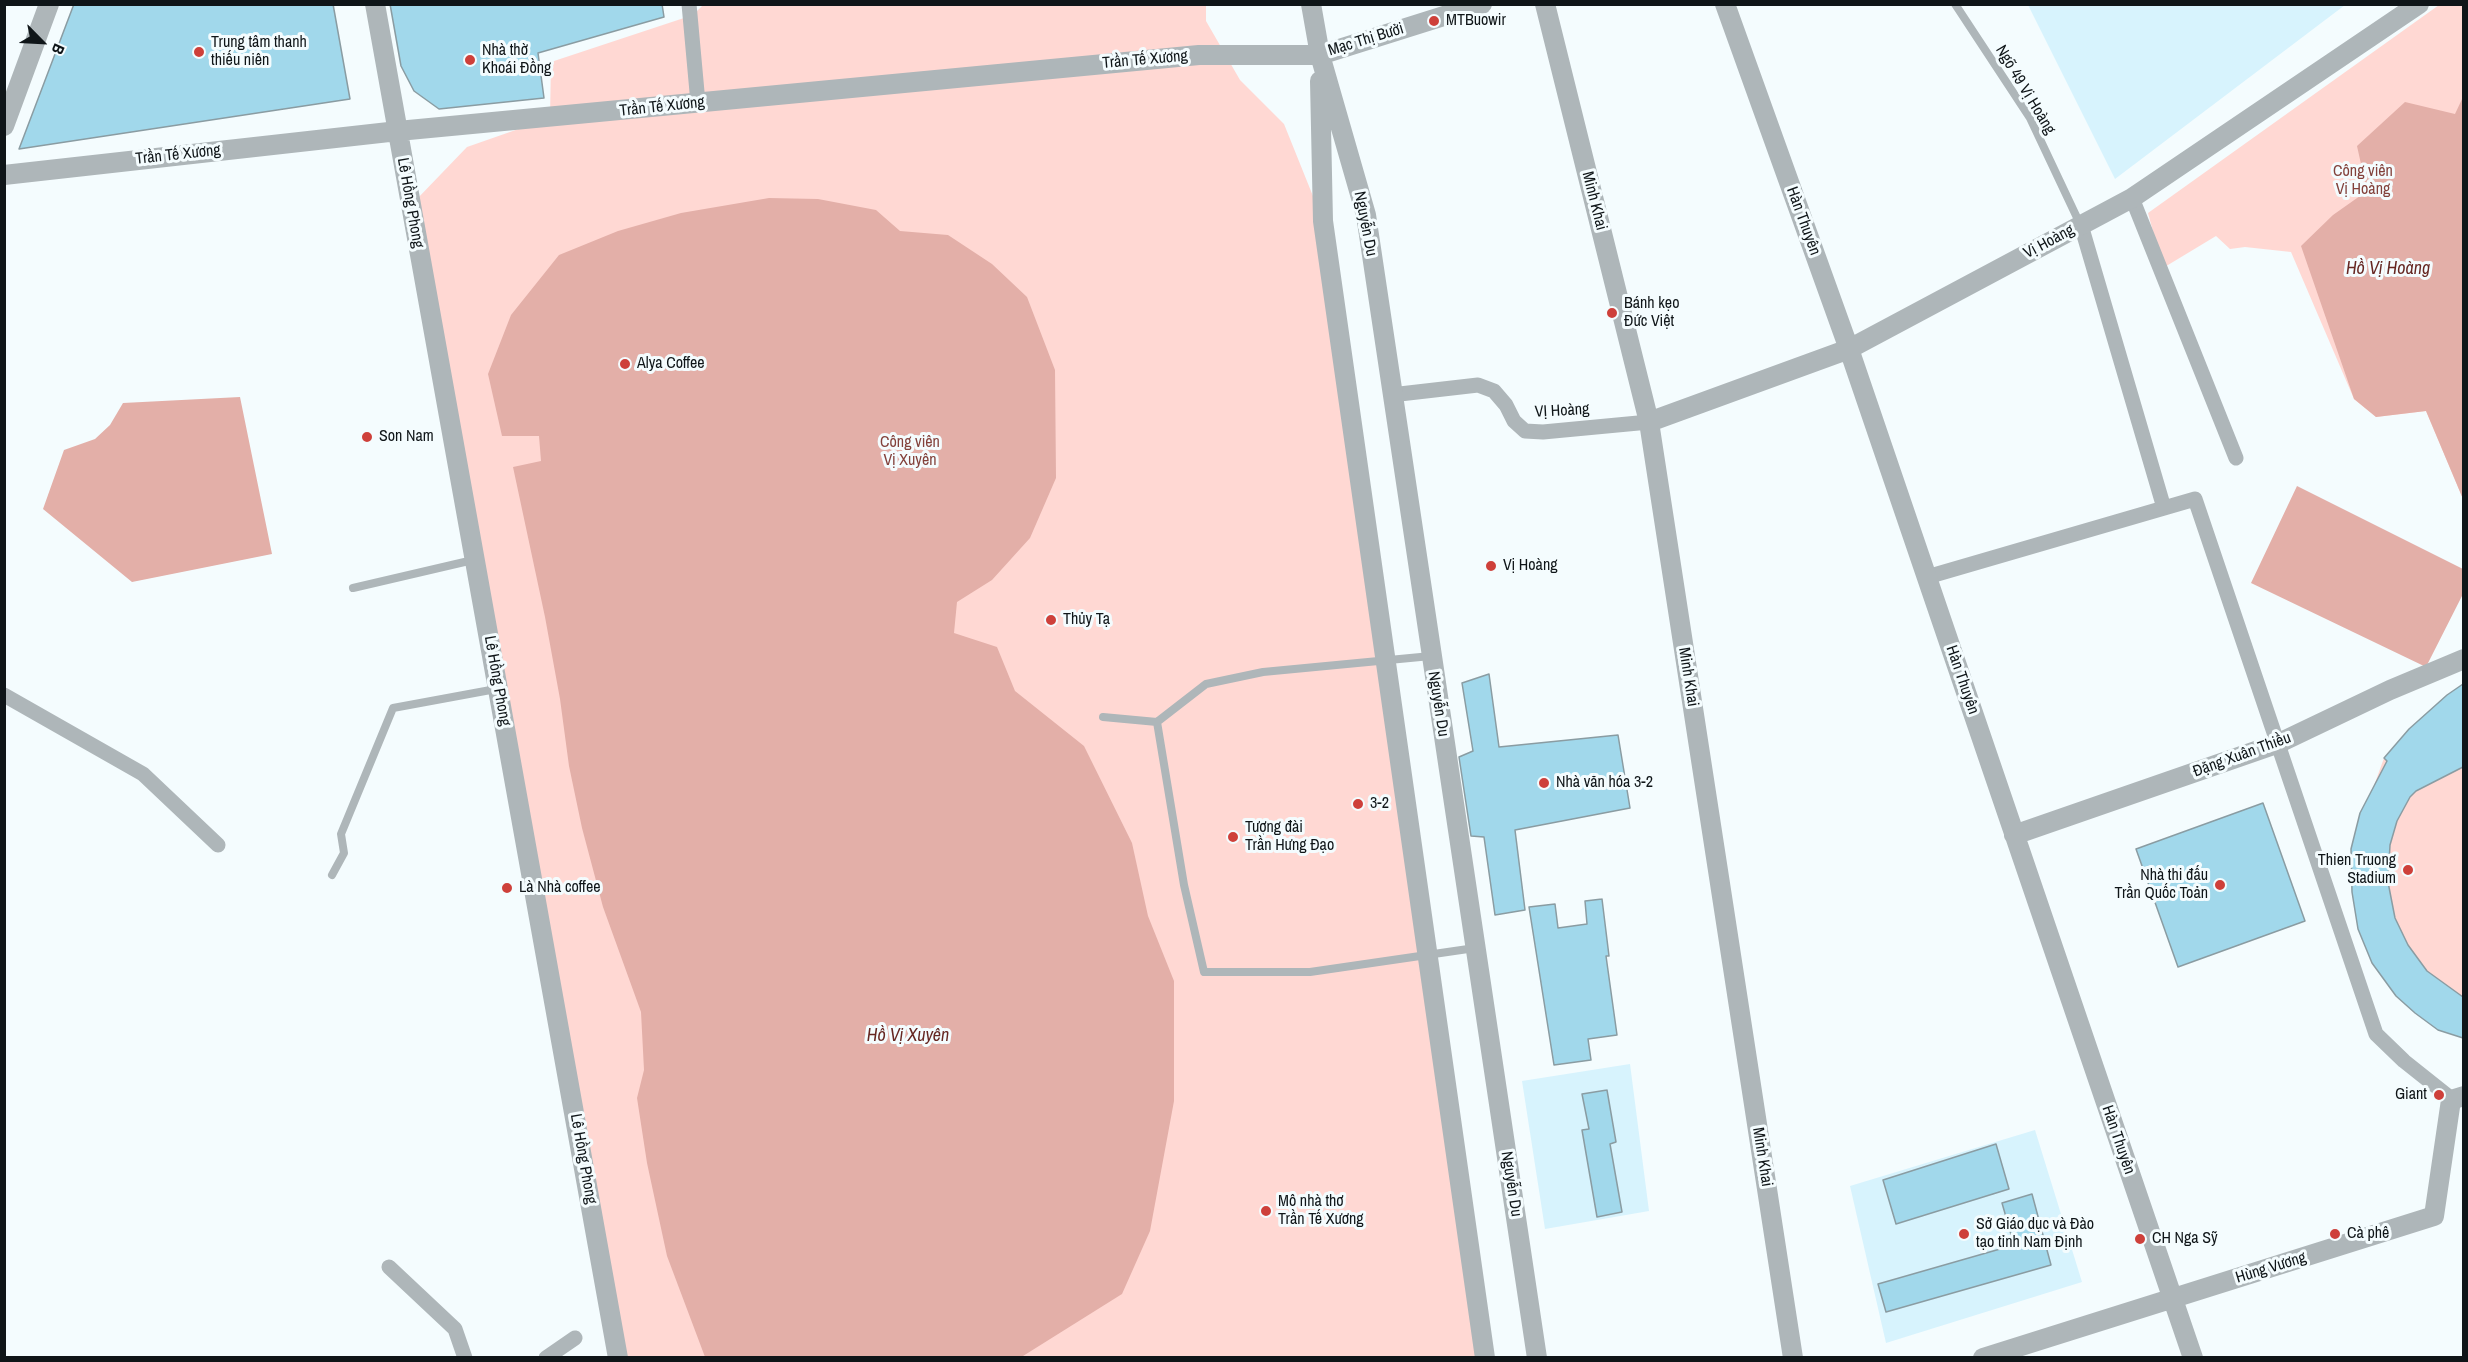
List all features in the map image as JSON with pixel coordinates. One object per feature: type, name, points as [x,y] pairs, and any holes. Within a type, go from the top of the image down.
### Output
[{"type":"street","points":[[4,126],[49,4]]},
{"type":"street","name":"Lê Hồng Phong","points":[[375,4],[618,1358]]},
{"type":"street","points":[[689,4],[698,103]]},
{"type":"street","name":"Nguyễn Du","points":[[1311,4],[1320,55],[1366,215],[1391,395],[1537,1358]]},
{"type":"street","name":"Mạc Thị Bưởi","points":[[1320,55],[1482,4]]},
{"type":"street","name":"Minh Khai","points":[[1545,4],[1648,422],[1793,1358]]},
{"type":"street","name":"Hàn Thuyên","points":[[1725,4],[1849,349],[2193,1358]]},
{"type":"street","name":"Vị Hoàng","points":[[1648,422],[1849,349],[2132,198],[2418,4]]},
{"type":"street","name":"Trần Tế Xương","points":[[4,175],[398,131],[1199,55],[1320,55]]},
{"type":"street","name":"Nguyễn Du","points":[[1320,55],[1323,221],[1485,1358]]},
{"type":"street","points":[[2132,198],[2236,458]]},
{"type":"street","points":[[2081,225],[2164,508]]},
{"type":"street","name":"VỊ Hoàng","points":[[1391,395],[1478,385],[1494,391],[1506,405],[1514,421],[1525,431],[1543,432],[1648,422]]},
{"type":"street","points":[[1927,578],[2195,499],[2376,1034],[2404,1061],[2458,1098]]},
{"type":"street","name":"Đặng Xuân Thiều","points":[[2014,835],[2279,743],[2390,690],[2463,659]]},
{"type":"street","points":[[4,694],[143,774],[218,845]]},
{"type":"street","name":"Hùng Vương","points":[[1983,1358],[2434,1216],[2458,1098]]},
{"type":"street","points":[[389,1267],[455,1329],[465,1358]]},
{"type":"street","points":[[546,1358],[575,1338]]},
{"type":"lane","name":"Ngõ 49 Vị Hoàng","points":[[1955,4],[2030,118],[2081,225]]},
{"type":"lane","points":[[353,588],[475,560]]},
{"type":"lane","points":[[1103,717],[1157,722],[1206,684],[1263,672],[1431,656]]},
{"type":"lane","points":[[332,874],[345,853],[341,834],[393,708],[498,689]]},
{"type":"lane","points":[[1157,722],[1184,885],[1204,972],[1310,972],[1428,957],[1475,948]]},
{"type":"shaded area","points":[[2028,5],[2345,5],[2115,179]]},
{"type":"shaded area","points":[[1630,1064],[1649,1211],[1545,1229],[1522,1081]]},
{"type":"shaded area","name":"Sở Giáo dục và Đào tạo tỉnh Nam Định","points":[[2035,1130],[2082,1282],[1886,1343],[1850,1186]]},
{"type":"green space","name":"Công viên Vị Xuyên","points":[[703,5],[1206,5],[1206,21],[1240,80],[1284,124],[1323,221],[1485,1357],[620,1357],[416,200],[467,147],[550,118],[551,62],[693,15]]},
{"type":"green space","name":"Công viên Vị Hoàng","points":[[2439,5],[2463,5],[2463,499],[2426,411],[2376,417],[2354,399],[2291,252],[2245,247],[2230,249],[2216,236],[2163,268],[2148,213]]},
{"type":"green space","name":"Thien Truong Stadium","points":[[2463,684],[2463,1038],[2438,1030],[2415,1013],[2396,996],[2372,963],[2358,929],[2352,892],[2351,849],[2384,758],[2409,729]]},
{"type":"water","name":"Hồ Vị Hoàng","points":[[2463,97],[2463,499],[2426,411],[2376,417],[2354,399],[2301,246],[2333,215],[2367,191],[2357,146],[2405,102],[2455,114]]},
{"type":"water","name":"Hồ Vị Xuyên","points":[[769,198],[818,199],[876,210],[900,231],[948,235],[992,264],[1027,297],[1055,370],[1056,478],[1030,538],[992,580],[957,602],[954,633],[997,647],[1015,691],[1084,746],[1132,843],[1148,916],[1174,981],[1174,1101],[1150,1231],[1122,1294],[1023,1356],[705,1357],[667,1256],[647,1163],[637,1098],[644,1070],[641,1012],[603,907],[582,828],[569,766],[545,617],[513,467],[541,461],[539,436],[502,436],[488,374],[511,315],[559,255],[618,231],[681,213]]},
{"type":"water","points":[[240,397],[272,554],[132,582],[43,509],[64,450],[95,439],[110,425],[123,403]]},
{"type":"water","points":[[2297,486],[2463,569],[2463,594],[2426,667],[2251,583]]},
{"type":"building","name":"Trung tâm thanh thiếu niên","points":[[74,4],[333,4],[350,99],[19,149]]},
{"type":"building","name":"Nhà thờ Khoái Đồng","points":[[390,4],[662,4],[664,17],[538,53],[544,98],[439,109],[414,91],[401,66]]},
{"type":"building","name":"Nhà văn hóa 3-2","points":[[1489,674],[1499,747],[1618,735],[1630,808],[1515,830],[1525,910],[1495,915],[1484,837],[1471,836],[1459,757],[1473,751],[1462,683]]},
{"type":"building","points":[[2463,684],[2463,767],[2416,791],[2410,797],[2397,821],[2390,845],[2388,882],[2395,918],[2408,945],[2427,971],[2463,997],[2463,1038],[2438,1030],[2415,1013],[2396,996],[2372,963],[2358,929],[2352,892],[2351,849],[2360,813],[2387,761],[2384,758],[2409,729]]},
{"type":"building","name":"Nhà thi đấu Trần Quốc Toản","points":[[2263,803],[2305,921],[2178,967],[2136,849]]},
{"type":"building","points":[[1602,899],[1609,956],[1606,956],[1617,1035],[1588,1039],[1591,1060],[1554,1065],[1529,907],[1555,904],[1558,928],[1587,924],[1585,901]]},
{"type":"building","points":[[1607,1090],[1616,1142],[1610,1144],[1622,1212],[1597,1217],[1582,1130],[1589,1129],[1582,1094]]},
{"type":"building","points":[[1996,1144],[2009,1189],[1896,1224],[1883,1180]]},
{"type":"building","points":[[2032,1194],[2051,1265],[1886,1312],[1878,1284],[2014,1245],[2002,1203]]},
{"type":"place","name":"MTBuowir","points":[[1434,21]]},
{"type":"place","name":"Trung tâm thanh thiếu niên","points":[[199,52]]},
{"type":"place","name":"Nhà thờ Khoái Đồng","points":[[470,60]]},
{"type":"place","name":"Bánh kẹo Đức Việt","points":[[1612,313]]},
{"type":"place","name":"Alya Coffee","points":[[625,364]]},
{"type":"place","name":"Son Nam","points":[[367,437]]},
{"type":"place","name":"Vị Hoàng","points":[[1491,566]]},
{"type":"place","name":"Thủy Tạ","points":[[1051,620]]},
{"type":"place","name":"Nhà văn hóa 3-2","points":[[1544,783]]},
{"type":"place","name":"3-2","points":[[1358,804]]},
{"type":"place","name":"Tượng đài Trần Hưng Đạo","points":[[1233,837]]},
{"type":"place","name":"Thien Truong Stadium","points":[[2408,870]]},
{"type":"place","name":"Nhà thi đấu Trần Quốc Toản","points":[[2220,885]]},
{"type":"place","name":"Là Nhà coffee","points":[[507,888]]},
{"type":"place","name":"Giant","points":[[2439,1095]]},
{"type":"place","name":"Mộ nhà thơ Trần Tế Xương","points":[[1266,1211]]},
{"type":"place","name":"Sở Giáo dục và Đào tạo tỉnh Nam Định","points":[[1964,1234]]},
{"type":"place","name":"Cà phê","points":[[2335,1234]]},
{"type":"place","name":"CH Nga Sỹ","points":[[2140,1239]]}]
